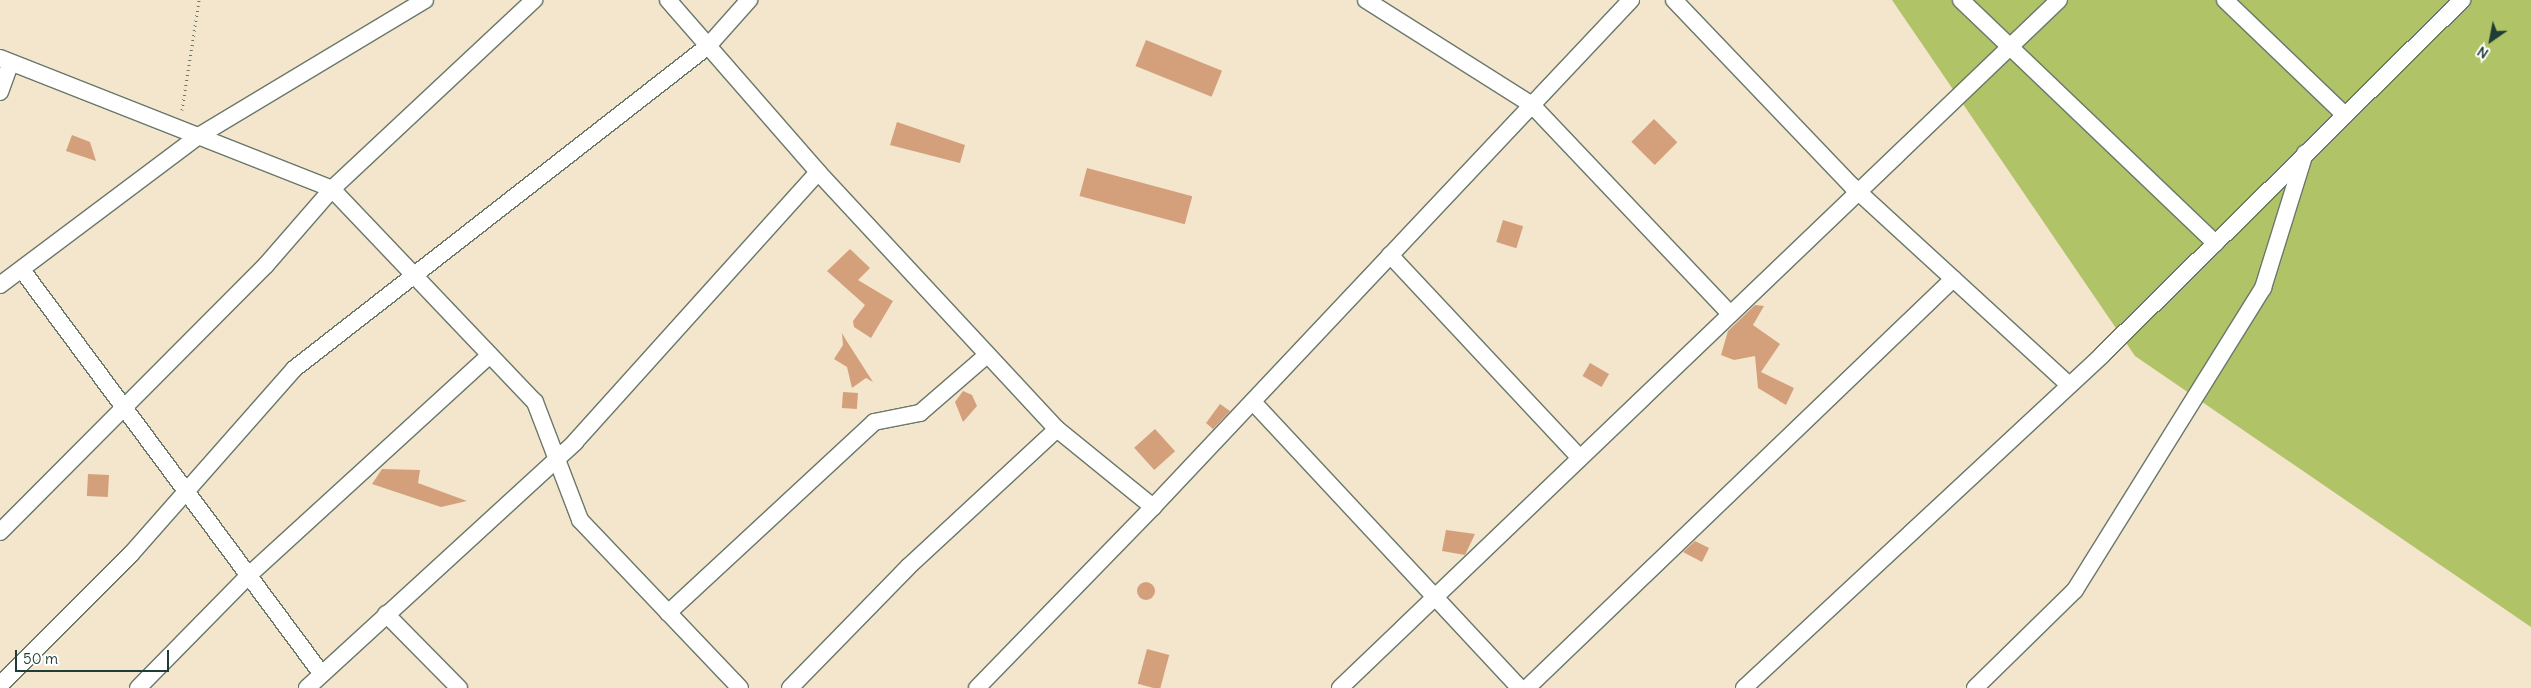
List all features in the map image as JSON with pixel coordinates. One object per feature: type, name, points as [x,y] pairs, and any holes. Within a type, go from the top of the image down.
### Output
[{"type":"street","points":[[0,285],[197,137],[426,0]]},
{"type":"street","points":[[0,532],[124,404],[266,266],[332,189],[534,0]]},
{"type":"street","points":[[668,0],[818,172],[1057,429],[1153,508]]},
{"type":"street","points":[[0,685],[131,554],[185,488],[294,369],[708,46],[749,0]]},
{"type":"street","points":[[1366,0],[1532,105],[1730,314]]},
{"type":"street","points":[[977,688],[1153,508],[1631,0]]},
{"type":"street","points":[[1674,0],[1858,192],[2068,385]]},
{"type":"street","points":[[1961,0],[2215,243]]},
{"type":"street","points":[[1340,688],[2059,0]]},
{"type":"street","points":[[2225,0],[2345,115]]},
{"type":"street","points":[[1744,688],[2068,385],[2215,243],[2305,151],[2345,115],[2462,0]]},
{"type":"street","points":[[0,92],[5,61],[332,189],[535,402],[554,460],[580,520],[740,688]]},
{"type":"street","points":[[1974,688],[2075,590],[2263,288],[2305,151]]},
{"type":"street","points":[[307,688],[321,673],[554,460],[818,172]]},
{"type":"street","points":[[1390,255],[1580,458]]},
{"type":"street","points":[[22,270],[124,404],[321,673]]},
{"type":"street","points":[[1527,688],[1953,279]]},
{"type":"street","points":[[138,688],[249,575],[490,355]]},
{"type":"street","points":[[668,613],[874,422],[920,414],[988,355]]},
{"type":"street","points":[[1253,402],[1520,688]]},
{"type":"street","points":[[790,688],[908,567],[1057,429]]},
{"type":"street","points":[[386,614],[458,688]]},
{"type":"path","points":[[178,130],[199,0]]},
{"type":"green space","points":[[1892,0],[2531,0],[2531,627],[2135,356]]},
{"type":"building","points":[[1146,40],[1222,71],[1212,97],[1136,66]]},
{"type":"building","points":[[1654,119],[1677,142],[1655,165],[1631,142]]},
{"type":"building","points":[[897,122],[965,145],[960,163],[890,145]]},
{"type":"building","points":[[72,135],[90,142],[96,161],[66,151]]},
{"type":"building","points":[[1087,168],[1192,196],[1185,224],[1079,196]]},
{"type":"building","points":[[1503,220],[1523,226],[1516,248],[1496,242]]},
{"type":"building","points":[[850,249],[870,268],[858,280],[893,301],[871,338],[854,327],[853,321],[865,305],[827,271]]},
{"type":"building","points":[[1755,305],[1764,306],[1753,325],[1780,344],[1761,372],[1794,388],[1786,405],[1758,388],[1755,356],[1734,360],[1721,355],[1728,331]]},
{"type":"building","points":[[842,333],[873,382],[866,378],[852,388],[847,367],[834,359],[843,345]]},
{"type":"building","points":[[1590,363],[1609,374],[1602,387],[1582,376]]},
{"type":"building","points":[[963,391],[972,395],[977,406],[963,422],[955,402]]},
{"type":"building","points":[[843,392],[858,393],[857,409],[842,408]]},
{"type":"building","points":[[1220,404],[1230,411],[1213,429],[1206,423]]},
{"type":"building","points":[[1155,429],[1175,451],[1154,470],[1134,448]]},
{"type":"building","points":[[382,469],[420,470],[418,483],[467,501],[441,507],[372,484]]},
{"type":"building","points":[[88,474],[109,475],[108,497],[87,496]]},
{"type":"building","points":[[1446,530],[1475,534],[1465,555],[1442,551]]},
{"type":"building","points":[[1695,541],[1709,548],[1702,562],[1683,552]]},
{"type":"building","points":[[1146,582],[1152,585],[1155,591],[1152,597],[1146,600],[1140,597],[1137,591],[1140,585]]},
{"type":"building","points":[[1147,649],[1169,655],[1160,688],[1138,684]]}]
